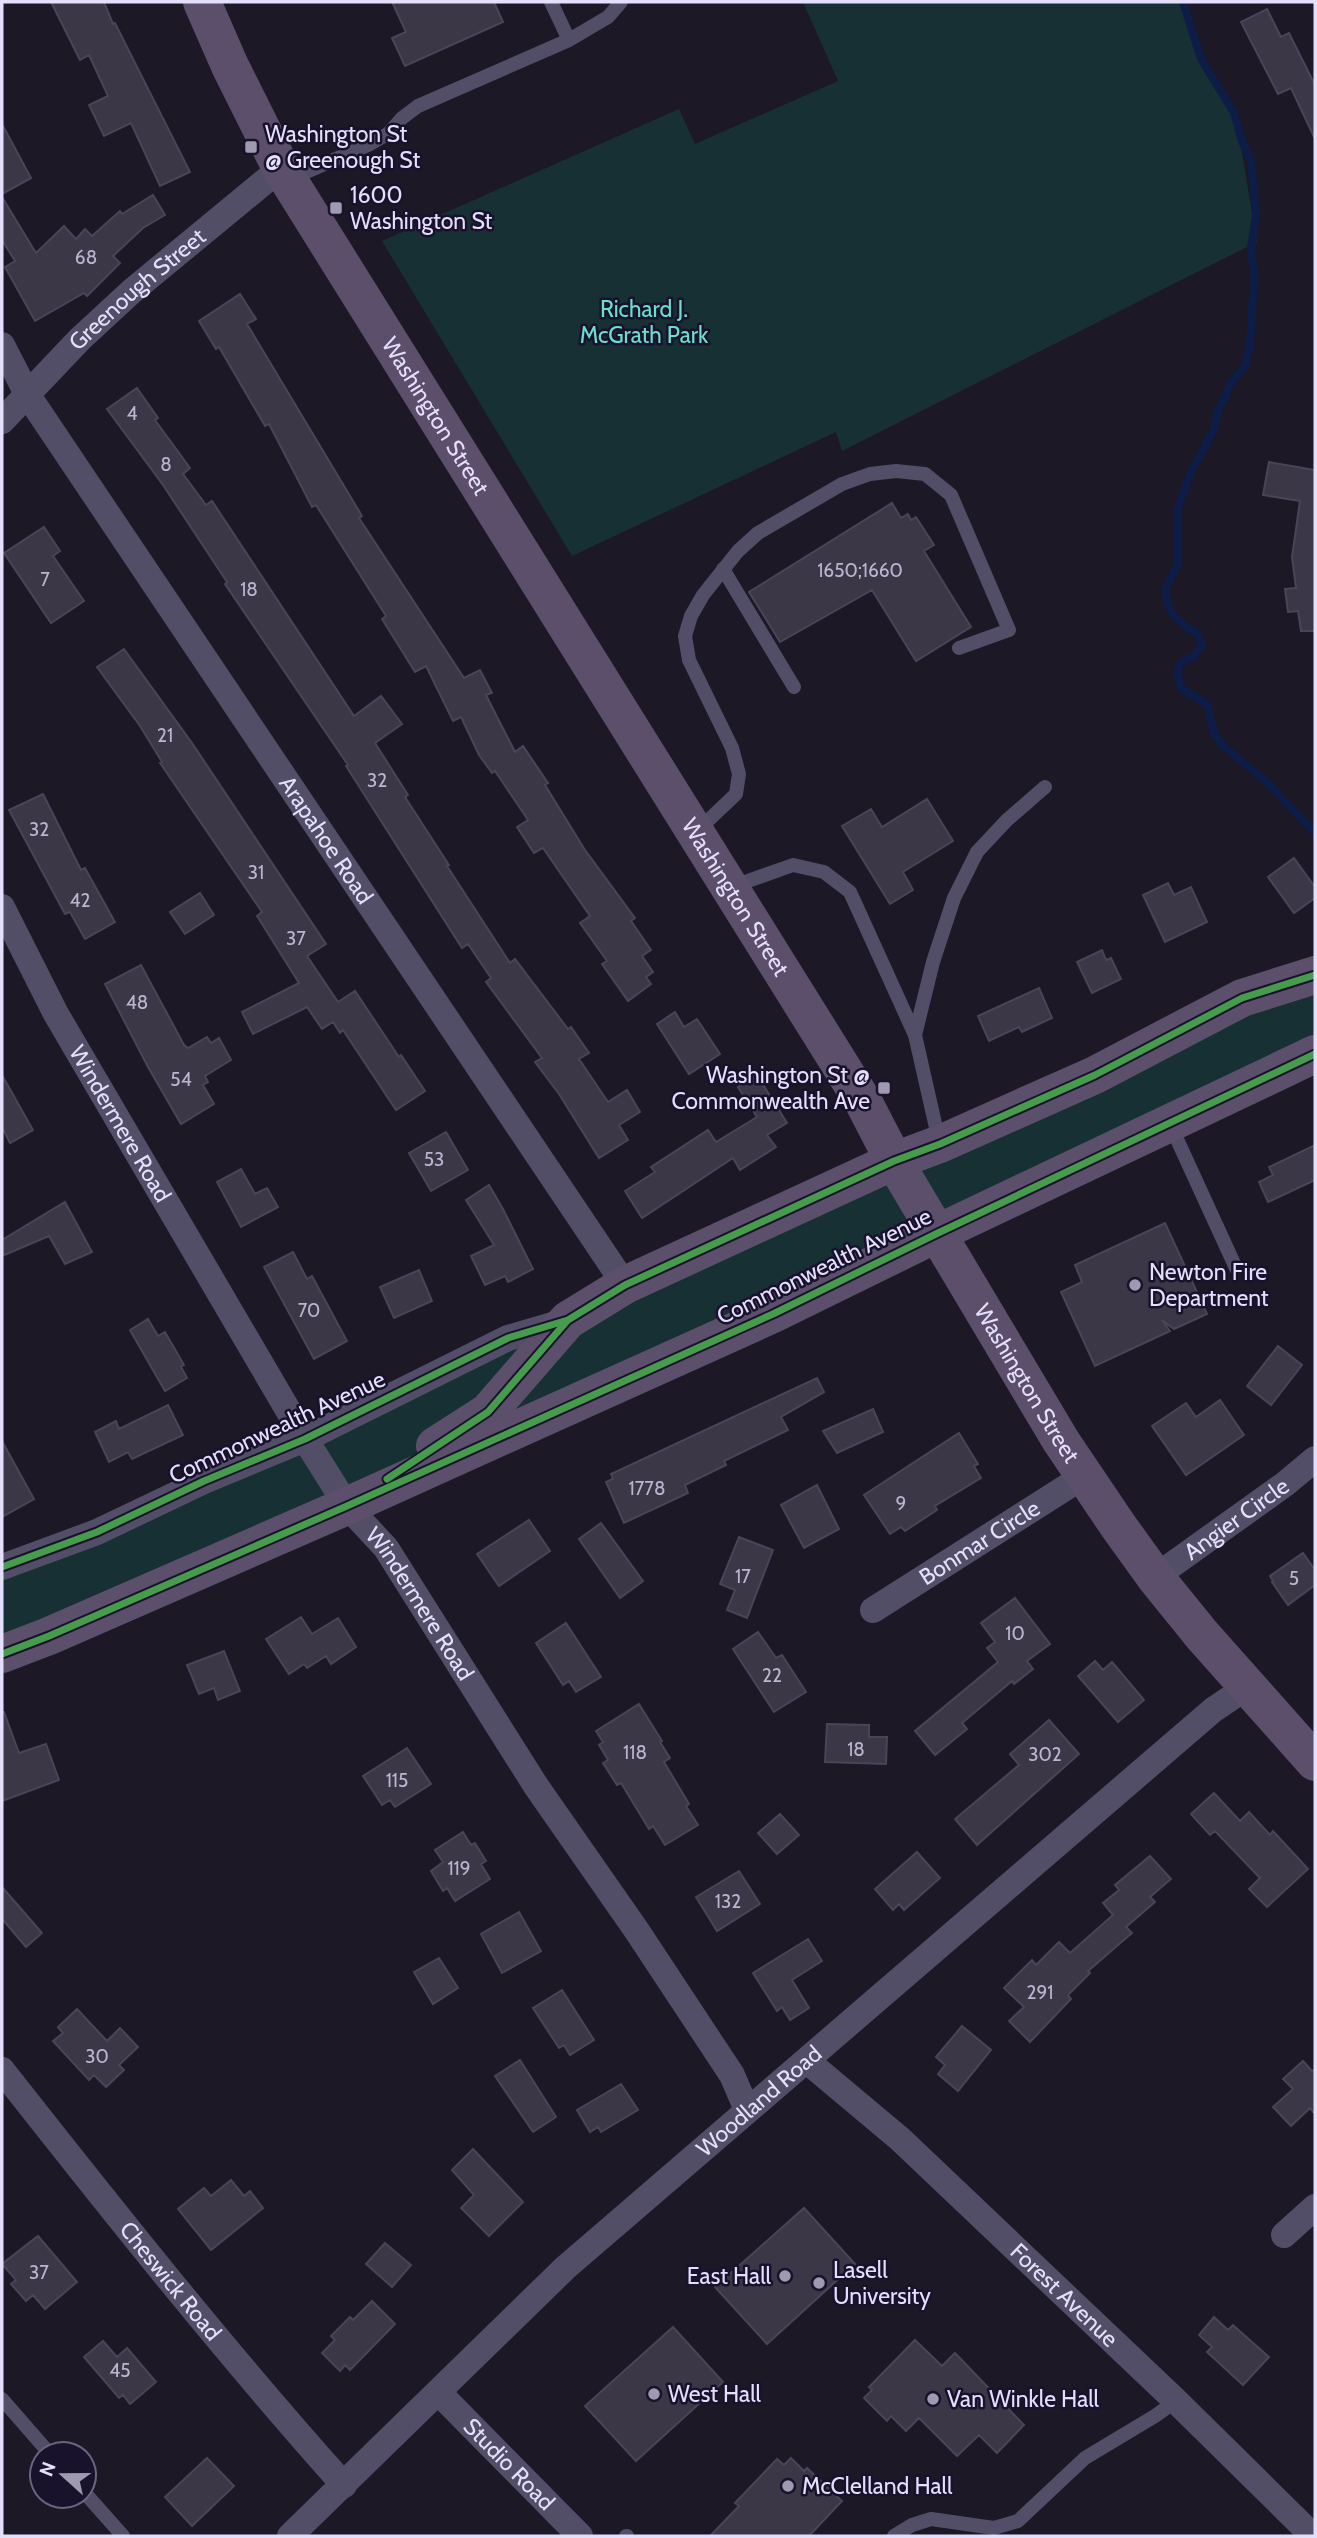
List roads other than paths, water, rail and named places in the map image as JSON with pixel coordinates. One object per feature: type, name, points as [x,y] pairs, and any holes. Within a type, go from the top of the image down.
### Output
[{"type":"main road","name":"Washington Street","points":[[202,2],[230,66],[285,174],[864,1103],[894,1161],[1061,1441],[1155,1577],[1247,1687],[1315,1762]]},
{"type":"main road","name":"Commonwealth Avenue","points":[[347,1506],[488,1412],[568,1320],[625,1285],[894,1161],[940,1144],[1095,1075],[1242,998],[1315,975]]},
{"type":"main road","name":"Commonwealth Avenue","points":[[2,1654],[347,1506],[760,1320],[1315,1054]]},
{"type":"street","name":"Greenough Street","points":[[2,421],[80,339],[132,291],[285,174]]},
{"type":"street","name":"Arapahoe Road","points":[[2,345],[27,394],[625,1285]]},
{"type":"street","name":"Windermere Road","points":[[2,907],[56,1014],[304,1438],[347,1506],[386,1548],[536,1786],[637,1931],[732,2075],[747,2110]]},
{"type":"street","name":"Commonwealth Avenue","points":[[1242,998],[1315,960]]},
{"type":"street","name":"Commonwealth Avenue","points":[[2,1567],[97,1532],[204,1481],[304,1438],[509,1338],[568,1320]]},
{"type":"street","name":"Angier Circle","points":[[1155,1577],[1285,1484],[1315,1459]]},
{"type":"street","name":"Bonmar Circle","points":[[873,1610],[1084,1476]]},
{"type":"street","name":"Woodland Road","points":[[290,2536],[565,2268],[1213,1710],[1247,1687]]},
{"type":"street","name":"Forest Avenue","points":[[807,2061],[900,2139],[1176,2401],[1313,2536]]},
{"type":"street","name":"Cheswick Road","points":[[2,2070],[139,2245],[273,2406],[344,2485]]},
{"type":"street","points":[[1284,2235],[1315,2207]]},
{"type":"street","name":"Studio Road","points":[[439,2393],[580,2536]]},
{"type":"lane","points":[[551,2],[569,40]]},
{"type":"lane","points":[[285,174],[380,138],[418,106],[569,40],[608,17],[621,2]]},
{"type":"lane","points":[[695,832],[736,794],[739,774],[732,748],[690,660],[685,636],[691,616],[723,569],[758,533],[842,484],[870,474],[896,471],[925,474],[951,495],[1009,630],[959,648]]},
{"type":"lane","points":[[723,569],[794,687]]},
{"type":"lane","points":[[915,1035],[933,962],[954,898],[977,852],[1006,820],[1045,787]]},
{"type":"lane","points":[[729,887],[793,865],[824,872],[850,892],[915,1035],[940,1144]]},
{"type":"lane","points":[[1169,1123],[1236,1268]]},
{"type":"lane","points":[[2,2399],[38,2440]]},
{"type":"lane","points":[[894,2536],[912,2525],[931,2519],[994,2528],[1018,2521],[1085,2458],[1176,2401]]},
{"type":"lane","points":[[98,2508],[123,2536]]},
{"type":"waterway","points":[[1183,2],[1201,59],[1234,113],[1251,161],[1256,215],[1251,248],[1254,277],[1250,346],[1245,366],[1231,383],[1218,411],[1214,429],[1191,472],[1177,511],[1177,566],[1165,589],[1167,603],[1173,615],[1198,634],[1202,645],[1194,656],[1181,662],[1177,673],[1182,689],[1207,704],[1214,733],[1223,746],[1266,781],[1315,833]]},
{"type":"place","name":"Washington St @ Greenough St","points":[[251,147]]},
{"type":"place","name":"1600 Washington St","points":[[336,208]]},
{"type":"place","name":"Washington St @ Commonwealth Ave","points":[[884,1088]]},
{"type":"place","name":"Newton Fire Department","points":[[1135,1285]]},
{"type":"place","name":"East Hall","points":[[785,2276]]},
{"type":"place","name":"Lasell University","points":[[819,2283]]},
{"type":"place","name":"West Hall","points":[[654,2394]]},
{"type":"place","name":"Van Winkle Hall","points":[[933,2399]]},
{"type":"place","name":"McClelland Hall","points":[[788,2486]]},
{"type":"park label","name":"Richard J. McGrath Park","points":[[644,322]]}]
